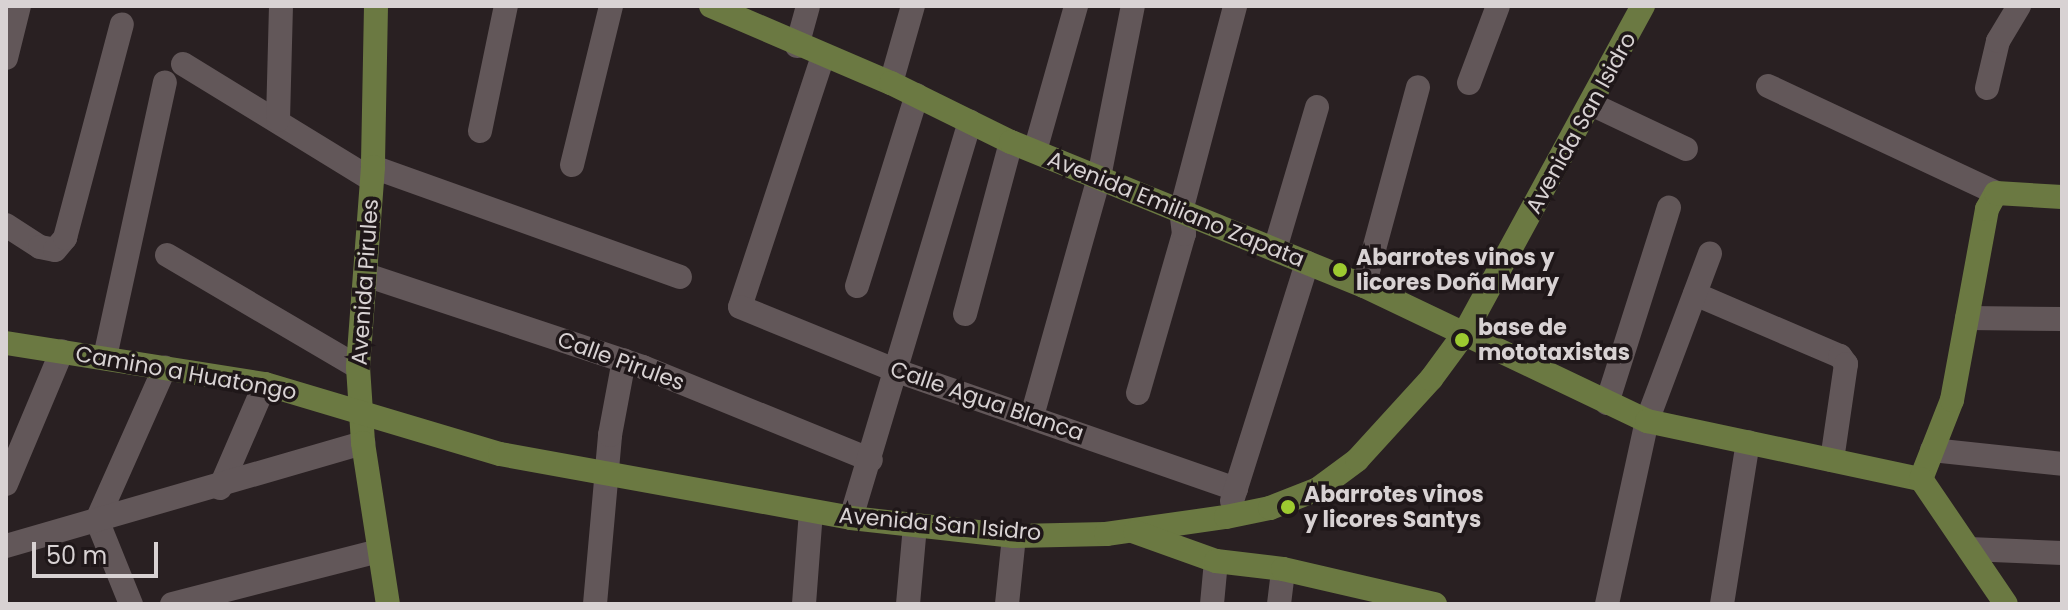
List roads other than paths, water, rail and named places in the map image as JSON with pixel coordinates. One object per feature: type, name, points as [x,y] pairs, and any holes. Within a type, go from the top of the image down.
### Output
[{"type":"main road","name":"Avenida Pirules","points":[[376,6],[372,174],[358,367],[363,443],[388,604]]},
{"type":"main road","name":"Avenida Emiliano Zapata","points":[[711,6],[797,46],[891,83],[1011,142],[1364,286],[1647,421],[1921,479]]},
{"type":"main road","name":"Avenida San Isidro","points":[[363,414],[500,454],[851,518],[915,526],[1014,536],[1133,531],[1270,508],[1318,489],[1357,460],[1412,402],[1464,334],[1643,6]]},
{"type":"main road","points":[[2006,604],[1921,479],[1952,400],[1987,209],[1996,193],[2062,197]]},
{"type":"main road","name":"Camino a Huatongo","points":[[6,343],[265,384],[338,402],[363,414]]},
{"type":"main road","points":[[1133,531],[1216,561],[1283,569],[1371,597],[1428,603]]},
{"type":"street","points":[[6,58],[19,6]]},
{"type":"street","points":[[278,120],[281,6]]},
{"type":"street","points":[[480,131],[506,6]]},
{"type":"street","points":[[572,165],[611,6]]},
{"type":"street","points":[[797,46],[808,6]]},
{"type":"street","points":[[891,83],[913,6]]},
{"type":"street","points":[[1035,151],[1076,6]]},
{"type":"street","points":[[1032,416],[1099,177],[1133,6]]},
{"type":"street","points":[[1138,393],[1184,234],[1181,211],[1235,6]]},
{"type":"street","points":[[1469,83],[1498,6]]},
{"type":"street","points":[[1987,88],[1998,41],[2019,6]]},
{"type":"street","points":[[6,225],[40,247],[55,250],[65,238],[122,24]]},
{"type":"street","name":"Calle Agua Blanca","points":[[823,56],[740,307],[897,371],[1236,489]]},
{"type":"street","points":[[183,64],[372,174],[680,277]]},
{"type":"street","points":[[105,357],[165,82]]},
{"type":"street","points":[[1768,86],[1996,193]]},
{"type":"street","points":[[1364,286],[1418,87]]},
{"type":"street","points":[[857,286],[917,95]]},
{"type":"street","points":[[1591,104],[1686,149]]},
{"type":"street","points":[[1275,249],[1317,107]]},
{"type":"street","points":[[851,518],[871,460],[970,121]]},
{"type":"street","points":[[965,314],[1011,142]]},
{"type":"street","points":[[1607,403],[1669,208]]},
{"type":"street","points":[[1607,604],[1647,421],[1710,253]]},
{"type":"street","points":[[167,255],[358,367]]},
{"type":"street","points":[[1226,517],[1307,263]]},
{"type":"street","name":"Calle Pirules","points":[[366,275],[624,360],[871,460]]},
{"type":"street","points":[[1695,294],[1840,356],[1846,364],[1832,460]]},
{"type":"street","points":[[1967,318],[2062,319]]},
{"type":"street","points":[[6,484],[62,351]]},
{"type":"street","points":[[595,604],[607,475],[624,360]]},
{"type":"street","points":[[131,604],[97,520],[165,367]]},
{"type":"street","points":[[220,488],[265,384]]},
{"type":"street","points":[[1722,604],[1748,442]]},
{"type":"street","points":[[6,546],[220,488],[363,443]]},
{"type":"street","points":[[1932,450],[2062,464]]},
{"type":"street","points":[[804,604],[811,511]]},
{"type":"street","points":[[908,604],[915,526]]},
{"type":"street","points":[[1007,604],[1014,536]]},
{"type":"street","points":[[1969,549],[2062,553]]},
{"type":"street","points":[[172,604],[378,551]]},
{"type":"street","points":[[1212,604],[1216,561]]},
{"type":"street","points":[[1279,604],[1283,569]]},
{"type":"place","name":"Abarrotes vinos y licores Doña Mary","points":[[1340,270]]},
{"type":"place","name":"base de mototaxistas","points":[[1462,340]]},
{"type":"place","name":"Abarrotes vinos y licores Santys","points":[[1288,507]]}]
